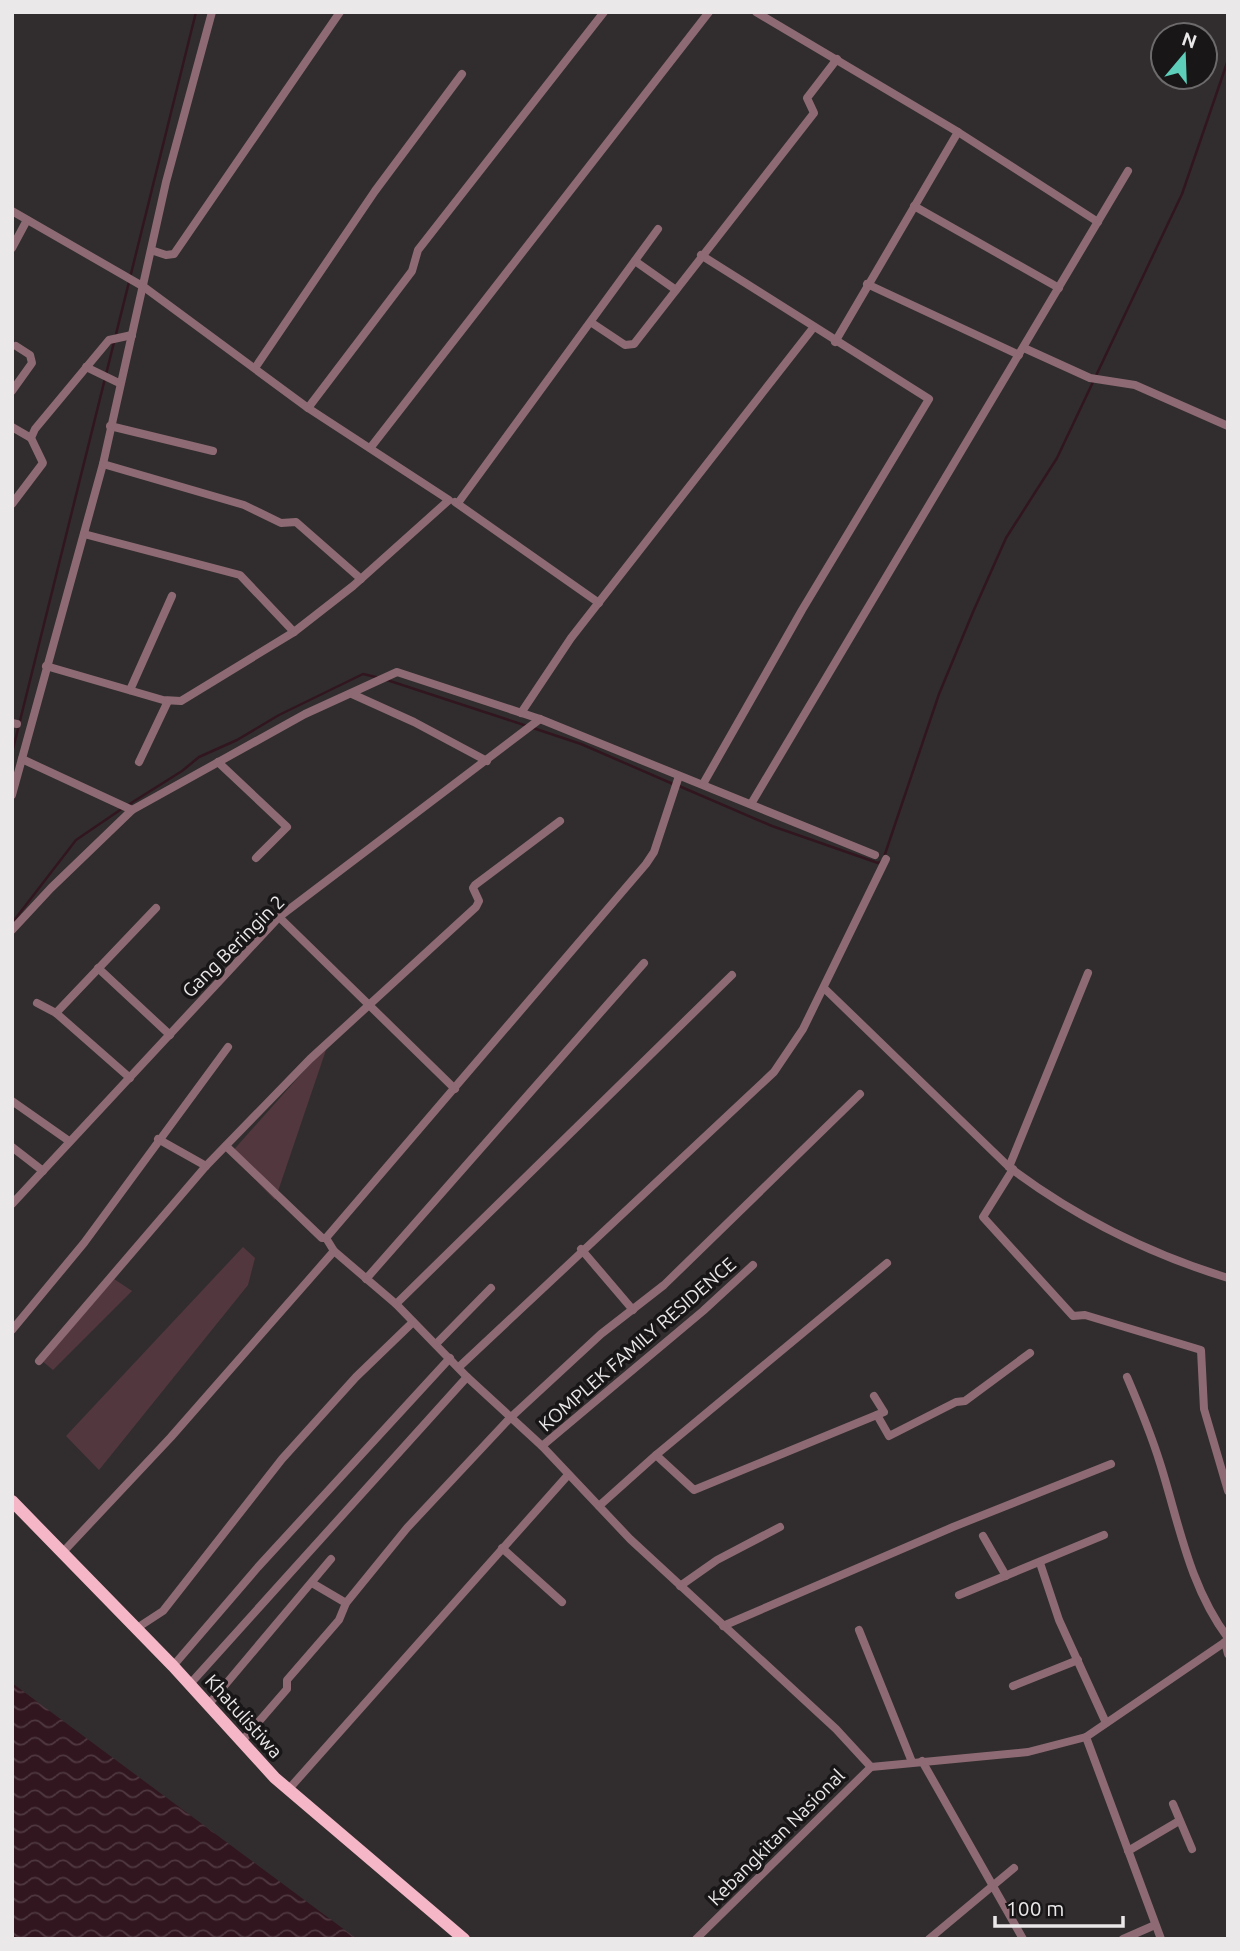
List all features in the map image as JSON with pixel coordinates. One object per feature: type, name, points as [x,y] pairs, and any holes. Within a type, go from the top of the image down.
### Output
[{"type":"highway","name":"Khatulistiwa","points":[[12,1501],[173,1666],[288,1790],[464,1939]]},
{"type":"street","points":[[12,795],[103,464],[119,383],[144,288],[150,250],[212,12]]},
{"type":"street","points":[[150,250],[166,255],[174,254],[340,12]]},
{"type":"street","points":[[308,408],[412,271],[418,250],[604,12]]},
{"type":"street","points":[[371,447],[709,12]]},
{"type":"street","points":[[756,12],[958,132],[1098,222]]},
{"type":"street","points":[[592,323],[625,345],[632,346],[814,113],[807,98],[837,59]]},
{"type":"street","points":[[255,368],[375,191],[462,74]]},
{"type":"street","points":[[835,342],[958,132]]},
{"type":"street","points":[[751,804],[1128,171]]},
{"type":"street","points":[[914,205],[1059,288]]},
{"type":"street","points":[[12,211],[144,288],[308,408],[453,501],[599,603]]},
{"type":"street","points":[[12,248],[27,220]]},
{"type":"street","points":[[47,666],[168,701],[181,701],[294,632],[453,501],[592,323],[658,229]]},
{"type":"street","points":[[701,256],[929,400],[802,610],[703,784]]},
{"type":"street","points":[[635,261],[676,290]]},
{"type":"street","points":[[867,285],[1021,351],[1094,378],[1136,384],[1228,426]]},
{"type":"street","points":[[521,713],[571,638],[813,328]]},
{"type":"street","points":[[30,439],[35,429],[86,367],[113,339],[132,335]]},
{"type":"street","points":[[12,391],[32,363],[30,355],[16,346]]},
{"type":"street","points":[[86,367],[119,383]]},
{"type":"street","points":[[110,426],[213,451]]},
{"type":"street","points":[[12,427],[30,439],[43,463],[12,504]]},
{"type":"street","points":[[103,464],[244,505],[281,523],[296,522],[361,579]]},
{"type":"street","points":[[84,534],[240,575],[294,632]]},
{"type":"street","points":[[130,690],[172,596]]},
{"type":"street","points":[[12,930],[130,810],[305,714],[377,683],[393,673],[521,713],[875,855]]},
{"type":"street","points":[[352,694],[414,722],[487,761]]},
{"type":"street","points":[[139,762],[168,701]]},
{"type":"street","name":"Gang Beringin 2","points":[[12,1204],[279,917],[538,722]]},
{"type":"street","points":[[22,759],[130,810]]},
{"type":"street","points":[[218,762],[287,827],[256,858]]},
{"type":"street","points":[[326,1238],[646,864],[654,852],[678,778]]},
{"type":"street","points":[[38,1361],[206,1166],[368,1005],[476,907],[479,901],[473,888],[475,885],[560,821]]},
{"type":"street","points":[[459,1367],[581,1249],[764,1083],[803,1029],[886,859]]},
{"type":"street","points":[[56,1013],[156,908]]},
{"type":"street","points":[[279,917],[455,1089]]},
{"type":"street","points":[[366,1279],[644,963]]},
{"type":"street","points":[[98,968],[170,1035]]},
{"type":"street","points":[[1088,973],[1011,1168],[983,1217],[1073,1316],[1085,1315],[1201,1350],[1204,1409],[1228,1491]]},
{"type":"street","points":[[396,1304],[732,975]]},
{"type":"street","points":[[824,988],[1011,1168],[1078,1214],[1117,1234],[1228,1278]]},
{"type":"street","points":[[37,1003],[56,1013],[130,1078]]},
{"type":"street","points":[[12,1329],[84,1243],[158,1139],[229,1047]]},
{"type":"street","points":[[242,1741],[288,1689],[287,1680],[340,1619],[345,1603],[407,1528],[510,1418],[664,1285],[860,1094]]},
{"type":"street","points":[[12,1101],[69,1142]]},
{"type":"street","points":[[158,1139],[206,1166]]},
{"type":"street","points":[[226,1146],[288,1208],[322,1238],[326,1238],[334,1251],[396,1304],[467,1377],[542,1446],[680,1586],[836,1729],[871,1768]]},
{"type":"street","points":[[12,1147],[43,1171]]},
{"type":"street","points":[[581,1249],[633,1310]]},
{"type":"street","points":[[63,1552],[171,1437],[334,1251]]},
{"type":"street","points":[[599,1506],[656,1455],[887,1264]]},
{"type":"street","name":"KOMPLEK FAMILY RESIDENCE","points":[[542,1446],[704,1311],[752,1265]]},
{"type":"street","points":[[436,1344],[491,1288]]},
{"type":"street","points":[[137,1629],[163,1611],[282,1459],[340,1395],[414,1322]]},
{"type":"street","points":[[877,1415],[890,1436],[956,1402],[965,1401],[1030,1353]]},
{"type":"street","points":[[173,1666],[258,1567],[450,1358]]},
{"type":"street","points":[[190,1684],[467,1377]]},
{"type":"street","points":[[1127,1377],[1160,1464],[1195,1582],[1211,1616],[1227,1640],[1228,1654]]},
{"type":"street","points":[[656,1455],[694,1490],[884,1412],[874,1396]]},
{"type":"street","points":[[723,1626],[953,1527],[1111,1464]]},
{"type":"street","points":[[288,1790],[568,1475]]},
{"type":"street","points":[[680,1586],[717,1560],[780,1527]]},
{"type":"street","points":[[959,1595],[1104,1535]]},
{"type":"street","points":[[983,1536],[1006,1576]]},
{"type":"street","points":[[502,1548],[562,1602]]},
{"type":"street","points":[[209,1704],[331,1559]]},
{"type":"street","points":[[1040,1563],[1059,1620],[1106,1723]]},
{"type":"street","points":[[312,1583],[345,1603]]},
{"type":"street","points":[[859,1630],[867,1662],[912,1762]]},
{"type":"street","name":"Kebangkitan Nasional","points":[[696,1939],[871,1768],[1028,1752],[1086,1737],[1227,1640]]},
{"type":"street","points":[[1013,1686],[1078,1660]]},
{"type":"street","points":[[1086,1737],[1161,1939]]},
{"type":"street","points":[[922,1761],[1023,1939]]},
{"type":"street","points":[[1173,1804],[1192,1849]]},
{"type":"street","points":[[1128,1851],[1178,1821]]},
{"type":"street","points":[[929,1939],[1014,1868]]},
{"type":"street","points":[[1123,1939],[1155,1925]]},
{"type":"shaded area","points":[[328,1044],[275,1200],[230,1154]]},
{"type":"shaded area","points":[[243,1247],[255,1258],[248,1285],[99,1470],[66,1436]]},
{"type":"shaded area","points":[[114,1279],[132,1291],[53,1370],[41,1360]]},
{"type":"water","points":[[12,1683],[357,1939],[12,1939]]},
{"type":"waterway","points":[[12,753],[196,12]]},
{"type":"waterway","points":[[679,786],[772,826],[878,863],[883,860],[939,694],[973,612],[1006,538],[1057,458],[1182,194],[1228,60]]},
{"type":"waterway","points":[[128,805],[199,757],[237,740],[279,715],[363,674],[380,678]]},
{"type":"waterway","points":[[387,680],[527,726]]},
{"type":"waterway","points":[[533,728],[581,744],[673,784]]},
{"type":"waterway","points":[[12,923],[76,840],[123,808]]}]
